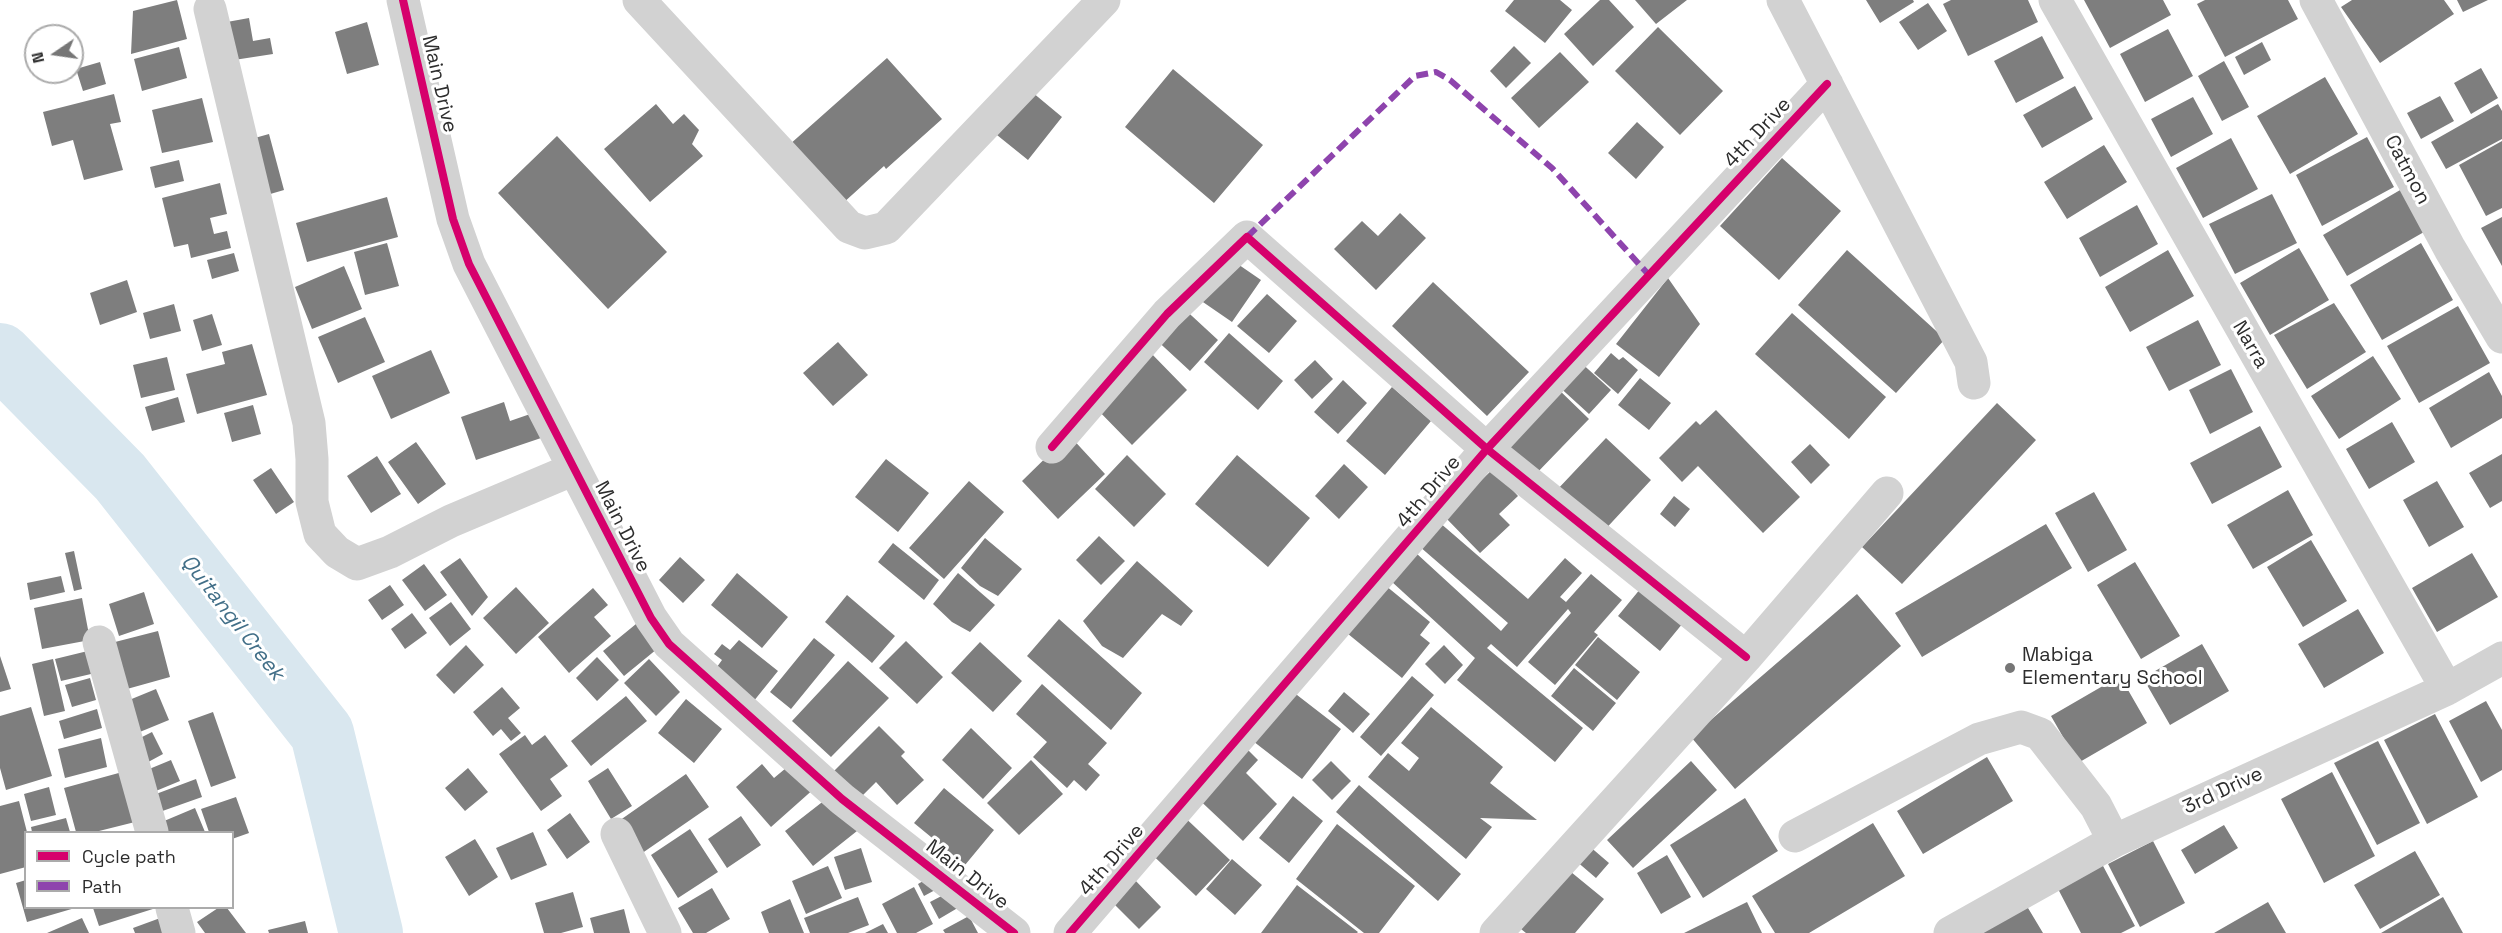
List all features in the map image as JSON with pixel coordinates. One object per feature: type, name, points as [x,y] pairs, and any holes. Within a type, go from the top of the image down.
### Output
[{"type":"street","name":"Main Drive","points":[[403,0],[453,219],[469,264],[651,618],[669,644],[842,799],[1014,933]]},
{"type":"street","points":[[639,0],[849,227],[865,233],[886,228],[1104,0]]},
{"type":"street","points":[[1783,0],[1971,362],[1974,383]]},
{"type":"street","name":"Narra","points":[[2055,0],[2447,689]]},
{"type":"street","name":"Catmon","points":[[2316,0],[2450,249],[2502,337]]},
{"type":"street","points":[[210,9],[309,423],[312,502],[320,534],[337,552],[357,564],[390,552],[451,521],[574,469]]},
{"type":"street","name":"4th Drive","points":[[1070,933],[1487,449],[1827,84]]},
{"type":"street","points":[[1052,447],[1167,314],[1247,237],[1487,449],[1746,657]]},
{"type":"street","points":[[1496,933],[1746,657],[1887,493]]},
{"type":"street","points":[[99,642],[152,831]]},
{"type":"street","name":"3rd Drive","points":[[1950,933],[2114,841],[2447,689],[2502,658]]},
{"type":"street","points":[[1795,836],[1979,739],[2021,727],[2040,734],[2096,806],[2114,841]]},
{"type":"street","points":[[617,834],[665,933]]},
{"type":"street","points":[[172,909],[180,933]]},
{"type":"building","points":[[177,0],[187,39],[131,54],[133,11]]},
{"type":"building","points":[[1514,0],[1560,0],[1572,10],[1545,43],[1505,11]]},
{"type":"building","points":[[1600,0],[1609,0],[1634,27],[1593,66],[1564,34]]},
{"type":"building","points":[[1635,0],[1687,0],[1656,24]]},
{"type":"building","points":[[1866,0],[1913,0],[1914,2],[1880,23]]},
{"type":"building","points":[[1951,0],[2028,0],[2038,22],[1968,56],[1943,4]]},
{"type":"building","points":[[2084,0],[2163,0],[2171,15],[2110,48]]},
{"type":"building","points":[[2205,0],[2288,0],[2298,19],[2225,57],[2197,4]]},
{"type":"building","points":[[2352,0],[2444,0],[2454,14],[2380,63],[2341,7]]},
{"type":"building","points":[[2457,0],[2488,0],[2463,12]]},
{"type":"building","points":[[1928,3],[1947,31],[1918,50],[1899,22]]},
{"type":"building","points":[[249,18],[253,41],[270,38],[273,54],[234,60],[227,22]]},
{"type":"building","points":[[367,22],[379,65],[347,74],[335,32]]},
{"type":"building","points":[[1658,27],[1723,91],[1680,135],[1615,71]]},
{"type":"building","points":[[2168,29],[2193,76],[2145,102],[2120,54]]},
{"type":"building","points":[[2042,36],[2064,78],[2016,103],[1994,61]]},
{"type":"building","points":[[2262,42],[2271,60],[2244,75],[2235,57]]},
{"type":"building","points":[[1514,46],[1531,63],[1506,88],[1490,71]]},
{"type":"building","points":[[179,47],[187,78],[142,91],[134,59]]},
{"type":"building","points":[[1560,52],[1589,82],[1539,128],[1511,98]]},
{"type":"building","points":[[887,58],[942,119],[886,169],[884,166],[842,204],[789,145]]},
{"type":"building","points":[[2224,61],[2249,107],[2222,121],[2198,76]]},
{"type":"building","points":[[100,62],[106,84],[83,91],[81,84],[84,84],[84,67]]},
{"type":"building","points":[[2481,68],[2498,98],[2471,114],[2454,83]]},
{"type":"building","points":[[1173,69],[1263,145],[1214,203],[1125,127]]},
{"type":"building","points":[[2325,77],[2358,134],[2290,174],[2257,116]]},
{"type":"building","points":[[2075,86],[2093,119],[2042,148],[2023,115]]},
{"type":"building","points":[[1026,87],[1062,117],[1028,160],[992,131]]},
{"type":"building","points":[[114,94],[121,122],[110,124],[123,170],[84,180],[73,140],[52,146],[43,112]]},
{"type":"building","points":[[2440,96],[2454,121],[2421,139],[2407,113]]},
{"type":"building","points":[[2193,97],[2213,134],[2171,157],[2151,119]]},
{"type":"building","points":[[202,98],[213,142],[162,153],[152,110]]},
{"type":"building","points":[[656,104],[673,124],[684,114],[699,130],[692,144],[703,156],[650,202],[604,149]]},
{"type":"building","points":[[2498,104],[2502,111],[2502,139],[2446,169],[2431,142]]},
{"type":"building","points":[[1637,122],[1664,147],[1636,179],[1608,153]]},
{"type":"building","points":[[269,134],[284,190],[260,197],[244,141]]},
{"type":"building","points":[[557,136],[667,252],[608,309],[498,193]]},
{"type":"building","points":[[2367,137],[2394,187],[2322,226],[2296,175]]},
{"type":"building","points":[[2231,138],[2258,189],[2203,218],[2176,168]]},
{"type":"building","points":[[2502,141],[2502,208],[2486,216],[2459,165]]},
{"type":"building","points":[[2104,145],[2127,182],[2067,219],[2044,182]]},
{"type":"building","points":[[1782,158],[1841,211],[1779,280],[1720,226]]},
{"type":"building","points":[[179,160],[184,181],[155,188],[150,167]]},
{"type":"building","points":[[220,183],[227,214],[210,218],[214,234],[227,231],[231,248],[191,258],[188,244],[174,247],[162,198]]},
{"type":"building","points":[[2407,186],[2431,228],[2347,276],[2323,235]]},
{"type":"building","points":[[2272,194],[2297,243],[2235,274],[2209,224]]},
{"type":"building","points":[[387,197],[398,237],[307,262],[296,223]]},
{"type":"building","points":[[2137,205],[2158,244],[2100,277],[2079,238]]},
{"type":"building","points":[[1400,213],[1426,238],[1376,290],[1334,249],[1362,221],[1378,236]]},
{"type":"building","points":[[2502,217],[2502,266],[2481,228]]},
{"type":"building","points":[[387,243],[399,286],[365,295],[354,252]]},
{"type":"building","points":[[2421,243],[2453,300],[2382,340],[2350,285]]},
{"type":"building","points":[[2299,248],[2329,300],[2270,335],[2240,283]]},
{"type":"building","points":[[1847,250],[1945,339],[1896,393],[1798,305]]},
{"type":"building","points":[[2168,250],[2194,296],[2130,332],[2105,287]]},
{"type":"building","points":[[234,253],[239,271],[212,279],[207,260]]},
{"type":"building","points":[[1229,258],[1261,280],[1232,322],[1200,300]]},
{"type":"building","points":[[344,266],[362,309],[312,329],[295,287]]},
{"type":"building","points":[[1668,278],[1700,324],[1659,377],[1616,344]]},
{"type":"building","points":[[127,280],[137,312],[100,325],[90,293]]},
{"type":"building","points":[[1433,282],[1529,372],[1487,416],[1392,326]]},
{"type":"building","points":[[1267,294],[1297,321],[1269,353],[1237,326]]},
{"type":"building","points":[[2334,303],[2366,352],[2307,389],[2274,335]]},
{"type":"building","points":[[174,304],[181,331],[150,339],[143,313]]},
{"type":"building","points":[[1179,304],[1218,340],[1190,371],[1152,336]]},
{"type":"building","points":[[2458,306],[2490,363],[2419,403],[2387,346]]},
{"type":"building","points":[[1792,313],[1886,397],[1849,439],[1755,354]]},
{"type":"building","points":[[212,314],[222,345],[202,351],[193,320]]},
{"type":"building","points":[[365,317],[385,362],[338,383],[318,337]]},
{"type":"building","points":[[2198,320],[2221,365],[2169,391],[2146,347]]},
{"type":"building","points":[[1229,333],[1283,381],[1258,410],[1204,362]]},
{"type":"building","points":[[838,342],[868,375],[833,406],[803,373]]},
{"type":"building","points":[[252,344],[267,395],[197,414],[186,374],[225,364],[222,352]]},
{"type":"building","points":[[431,350],[450,393],[391,419],[372,376]]},
{"type":"building","points":[[1148,350],[1187,390],[1132,445],[1093,405]]},
{"type":"building","points":[[1611,353],[1619,360],[1623,357],[1638,370],[1618,394],[1594,373]]},
{"type":"building","points":[[2373,356],[2401,399],[2339,439],[2311,396]]},
{"type":"building","points":[[167,357],[175,390],[141,398],[133,365]]},
{"type":"building","points":[[1577,359],[1611,390],[1589,414],[1555,383]]},
{"type":"building","points":[[1315,360],[1333,379],[1312,399],[1294,380]]},
{"type":"building","points":[[2231,369],[2253,412],[2210,434],[2189,390]]},
{"type":"building","points":[[2489,372],[2502,396],[2502,418],[2451,448],[2429,408]]},
{"type":"building","points":[[1640,378],[1671,403],[1649,430],[1618,405]]},
{"type":"building","points":[[1343,380],[1367,403],[1338,434],[1314,412]]},
{"type":"building","points":[[1554,385],[1589,419],[1533,477],[1498,443]]},
{"type":"building","points":[[1392,387],[1431,421],[1385,475],[1346,441]]},
{"type":"building","points":[[178,397],[185,422],[152,431],[145,407]]},
{"type":"building","points":[[504,402],[510,421],[536,412],[544,437],[476,460],[461,417]]},
{"type":"building","points":[[1997,403],[2036,440],[1902,584],[1862,547]]},
{"type":"building","points":[[253,405],[261,434],[232,442],[224,413]]},
{"type":"building","points":[[1716,410],[1800,497],[1763,533],[1698,466],[1682,482],[1659,458],[1696,421],[1700,425]]},
{"type":"building","points":[[2392,422],[2415,462],[2369,489],[2346,449]]},
{"type":"building","points":[[2260,426],[2282,467],[2212,504],[2190,463]]},
{"type":"building","points":[[1069,435],[1105,474],[1058,519],[1022,481]]},
{"type":"building","points":[[1606,438],[1651,480],[1600,535],[1555,492]]},
{"type":"building","points":[[416,442],[446,484],[418,504],[388,462]]},
{"type":"building","points":[[1810,444],[1830,465],[1811,484],[1791,462]]},
{"type":"building","points":[[2502,454],[2502,501],[2490,508],[2469,473]]},
{"type":"building","points":[[1127,455],[1166,494],[1134,527],[1095,489]]},
{"type":"building","points":[[1237,455],[1310,518],[1268,567],[1195,504]]},
{"type":"building","points":[[377,456],[401,494],[371,513],[347,476]]},
{"type":"building","points":[[886,459],[929,493],[898,532],[855,497]]},
{"type":"building","points":[[1344,464],[1368,487],[1339,519],[1315,496]]},
{"type":"building","points":[[271,468],[294,502],[276,514],[253,480]]},
{"type":"building","points":[[1493,469],[1518,496],[1499,514],[1510,525],[1480,553],[1444,516]]},
{"type":"building","points":[[969,481],[1004,512],[944,579],[909,548]]},
{"type":"building","points":[[2437,481],[2464,527],[2429,547],[2403,500]]},
{"type":"building","points":[[2288,490],[2313,535],[2253,569],[2227,525]]},
{"type":"building","points":[[2094,492],[2127,550],[2088,572],[2055,513]]},
{"type":"building","points":[[1674,496],[1690,509],[1675,527],[1660,514]]},
{"type":"building","points":[[1439,522],[1528,599],[1565,558],[1582,573],[1560,597],[1566,602],[1591,574],[1622,600],[1594,632],[1598,635],[1555,685],[1528,662],[1571,613],[1568,609],[1517,667],[1491,644],[1487,648],[1583,728],[1555,762],[1457,680],[1475,658],[1391,581],[1416,553],[1501,631],[1508,623],[1419,546]]},
{"type":"building","points":[[2046,524],[2072,568],[1922,657],[1895,613]]},
{"type":"building","points":[[1099,536],[1125,561],[1101,585],[1076,560]]},
{"type":"building","points":[[985,538],[1022,569],[998,596],[980,586],[961,568]]},
{"type":"building","points":[[2311,540],[2347,601],[2303,627],[2267,567]]},
{"type":"building","points":[[893,543],[939,580],[924,600],[878,562]]},
{"type":"building","points":[[74,551],[82,589],[74,591],[65,553]]},
{"type":"building","points":[[2472,553],[2498,597],[2437,632],[2412,588]]},
{"type":"building","points":[[680,557],[705,580],[683,603],[659,580]]},
{"type":"building","points":[[460,558],[488,597],[472,616],[440,572]]},
{"type":"building","points":[[1137,561],[1193,611],[1181,626],[1162,614],[1123,658],[1102,646],[1083,621]]},
{"type":"building","points":[[2135,562],[2180,636],[2141,659],[2097,585]]},
{"type":"building","points":[[424,564],[447,595],[425,611],[402,580]]},
{"type":"building","points":[[737,573],[788,617],[762,648],[711,605]]},
{"type":"building","points":[[958,573],[995,605],[970,632],[952,622],[933,604]]},
{"type":"building","points":[[61,576],[65,592],[30,600],[27,583]]},
{"type":"building","points":[[1380,581],[1430,622],[1420,635],[1430,643],[1402,678],[1342,629]]},
{"type":"building","points":[[390,585],[404,605],[382,620],[368,600]]},
{"type":"building","points":[[516,587],[549,623],[516,654],[483,618]]},
{"type":"building","points":[[593,588],[608,605],[594,617],[611,636],[569,673],[538,637]]},
{"type":"building","points":[[1641,588],[1683,623],[1660,651],[1618,616]]},
{"type":"building","points":[[144,592],[154,624],[119,636],[109,604]]},
{"type":"building","points":[[1857,594],[1901,646],[1735,789],[1691,737]]},
{"type":"building","points":[[847,595],[895,636],[872,663],[825,622]]},
{"type":"building","points":[[82,598],[90,640],[42,649],[34,608]]},
{"type":"building","points":[[451,602],[471,629],[450,646],[429,618]]},
{"type":"building","points":[[2358,609],[2384,653],[2324,688],[2298,644]]},
{"type":"building","points":[[412,613],[427,633],[405,649],[391,629]]},
{"type":"building","points":[[1059,619],[1142,693],[1111,730],[1027,656]]},
{"type":"building","points":[[636,624],[657,649],[624,676],[603,651]]},
{"type":"building","points":[[158,631],[170,677],[127,689],[115,642]]},
{"type":"building","points":[[1598,637],[1640,672],[1617,700],[1575,665]]},
{"type":"building","points":[[814,638],[835,655],[791,709],[770,692]]},
{"type":"building","points":[[739,640],[778,671],[753,702],[714,671],[722,660],[714,654],[722,644],[730,650]]},
{"type":"building","points":[[906,641],[943,677],[917,704],[879,668]]},
{"type":"building","points":[[980,642],[1022,681],[993,712],[951,673]]},
{"type":"building","points":[[2202,644],[2229,691],[2170,725],[2143,678]]},
{"type":"building","points":[[466,645],[484,665],[454,694],[436,675]]},
{"type":"building","points":[[1444,645],[1463,665],[1445,684],[1425,664]]},
{"type":"building","points":[[96,649],[91,674],[61,681],[55,659]]},
{"type":"building","points":[[0,656],[11,689],[0,692]]},
{"type":"building","points":[[597,657],[619,680],[597,701],[576,678]]},
{"type":"building","points":[[53,659],[65,711],[44,716],[32,664]]},
{"type":"building","points":[[649,659],[680,692],[656,716],[624,683]]},
{"type":"building","points":[[848,661],[889,698],[831,757],[792,721]]},
{"type":"building","points":[[1574,668],[1616,703],[1593,731],[1551,696]]},
{"type":"building","points":[[1412,676],[1434,695],[1381,756],[1360,737]]},
{"type":"building","points":[[2120,676],[2147,723],[2078,763],[2051,716]]},
{"type":"building","points":[[90,678],[96,700],[72,707],[65,685]]},
{"type":"building","points":[[1042,684],[1107,743],[1088,764],[1100,775],[1086,791],[1074,780],[1067,788],[1033,757],[1047,742],[1016,714]]},
{"type":"building","points":[[502,687],[520,708],[508,718],[521,733],[511,741],[501,729],[493,736],[473,712]]},
{"type":"building","points":[[1288,688],[1341,729],[1302,779],[1249,738]]},
{"type":"building","points":[[156,689],[169,720],[130,736],[117,705]]},
{"type":"building","points":[[1344,692],[1370,714],[1353,733],[1328,711]]},
{"type":"building","points":[[626,696],[647,721],[591,766],[571,741]]},
{"type":"building","points":[[686,699],[722,729],[694,763],[658,733]]},
{"type":"building","points":[[2486,701],[2502,730],[2502,770],[2481,782],[2449,721]]},
{"type":"building","points":[[31,707],[52,776],[6,790],[0,768],[0,716]]},
{"type":"building","points":[[1431,707],[1503,767],[1490,783],[1537,820],[1480,818],[1492,827],[1466,859],[1368,777],[1388,753],[1409,771],[1419,758],[1401,743]]},
{"type":"building","points":[[97,709],[102,728],[64,739],[59,721]]},
{"type":"building","points":[[213,712],[236,778],[211,787],[188,721]]},
{"type":"building","points":[[2435,714],[2478,797],[2427,824],[2384,740]]},
{"type":"building","points":[[879,726],[905,752],[901,756],[924,780],[897,805],[876,782],[861,797],[834,771]]},
{"type":"building","points":[[971,728],[1012,768],[983,799],[942,760]]},
{"type":"building","points":[[152,732],[163,754],[139,767],[128,744]]},
{"type":"building","points":[[525,735],[532,745],[545,735],[568,766],[550,779],[562,796],[541,811],[499,754]]},
{"type":"building","points":[[101,738],[107,767],[65,778],[58,749]]},
{"type":"building","points":[[2378,741],[2420,823],[2377,845],[2334,763]]},
{"type":"building","points":[[1242,744],[1258,760],[1246,773],[1277,804],[1243,841],[1192,793]]},
{"type":"building","points":[[1987,757],[2013,801],[1923,854],[1897,811]]},
{"type":"building","points":[[171,760],[180,781],[151,793],[142,772]]},
{"type":"building","points":[[1031,760],[1063,794],[1019,835],[987,803]]},
{"type":"building","points":[[1331,761],[1351,781],[1332,800],[1312,780]]},
{"type":"building","points":[[1691,761],[1717,790],[1633,868],[1607,840]]},
{"type":"building","points":[[762,764],[774,778],[786,768],[816,787],[771,827],[736,787]]},
{"type":"building","points":[[468,768],[488,792],[465,811],[445,788]]},
{"type":"building","points":[[608,768],[632,806],[611,819],[588,781]]},
{"type":"building","points":[[126,771],[139,821],[99,831],[76,831],[64,788]]},
{"type":"building","points":[[2332,772],[2375,856],[2324,883],[2281,799]]},
{"type":"building","points":[[686,774],[709,807],[638,856],[616,823]]},
{"type":"building","points":[[196,779],[202,797],[154,814],[148,797]]},
{"type":"building","points":[[1359,785],[1461,874],[1438,901],[1336,812]]},
{"type":"building","points":[[49,787],[56,815],[31,821],[24,794]]},
{"type":"building","points":[[944,788],[994,830],[965,865],[914,823]]},
{"type":"building","points":[[830,796],[857,831],[813,866],[785,831]]},
{"type":"building","points":[[1293,796],[1323,821],[1289,863],[1259,838]]},
{"type":"building","points":[[236,797],[249,833],[234,838],[234,831],[209,831],[201,809]]},
{"type":"building","points":[[1745,798],[1778,851],[1703,898],[1670,845]]},
{"type":"building","points":[[19,801],[27,831],[24,831],[24,868],[0,874],[0,806]]},
{"type":"building","points":[[195,808],[205,831],[160,831],[157,824]]},
{"type":"building","points":[[1179,812],[1230,860],[1196,896],[1145,848]]},
{"type":"building","points":[[570,813],[590,842],[567,859],[547,830]]},
{"type":"building","points":[[741,816],[761,845],[727,868],[708,839]]},
{"type":"building","points":[[66,818],[70,831],[32,831],[31,827]]},
{"type":"building","points":[[1873,823],[1905,876],[1809,933],[1775,933],[1752,896]]},
{"type":"building","points":[[1337,824],[1415,886],[1379,933],[1364,933],[1296,879]]},
{"type":"building","points":[[2224,825],[2238,848],[2195,874],[2181,850]]},
{"type":"building","points":[[690,829],[718,872],[678,898],[651,855]]},
{"type":"building","points":[[533,832],[547,865],[511,880],[496,848]]},
{"type":"building","points":[[475,839],[498,877],[469,896],[445,857]]},
{"type":"building","points":[[2153,841],[2185,903],[2140,927],[2108,864]]},
{"type":"building","points":[[1588,845],[1609,863],[1596,878],[1575,860]]},
{"type":"building","points":[[861,848],[872,882],[845,890],[834,857]]},
{"type":"building","points":[[2415,851],[2440,895],[2380,929],[2354,885]]},
{"type":"building","points":[[1667,855],[1691,897],[1661,914],[1637,873]]},
{"type":"building","points":[[1232,859],[1262,885],[1235,915],[1206,889]]},
{"type":"building","points":[[1560,863],[1604,899],[1575,933],[1526,933],[1511,921]]},
{"type":"building","points":[[2102,864],[2135,926],[2121,933],[2081,933],[2057,887]]},
{"type":"building","points":[[828,866],[842,898],[806,914],[792,881]]},
{"type":"building","points":[[930,877],[937,889],[924,896],[918,884]]},
{"type":"building","points":[[1133,878],[1161,907],[1139,929],[1110,900]]},
{"type":"building","points":[[24,881],[24,909],[72,909],[27,922],[16,883]]},
{"type":"building","points":[[1297,885],[1358,932],[1261,933]]},
{"type":"building","points":[[914,887],[933,924],[916,933],[897,933],[882,904]]},
{"type":"building","points":[[712,888],[730,919],[706,933],[693,933],[678,908]]},
{"type":"building","points":[[953,890],[961,906],[939,919],[930,902]]},
{"type":"building","points":[[573,892],[583,927],[561,933],[544,933],[535,903]]},
{"type":"building","points":[[858,897],[869,925],[848,933],[810,933],[804,918]]},
{"type":"building","points":[[2443,897],[2463,933],[2381,933]]},
{"type":"building","points":[[2022,898],[2043,933],[1965,933]]},
{"type":"building","points":[[790,899],[804,933],[769,933],[761,912]]},
{"type":"building","points":[[1747,902],[1762,933],[1684,933]]},
{"type":"building","points":[[2268,902],[2286,933],[2214,933]]},
{"type":"building","points":[[93,909],[153,909],[99,926]]},
{"type":"building","points":[[216,909],[228,909],[246,933],[205,933],[197,922]]},
{"type":"building","points":[[624,909],[630,933],[594,933],[590,918]]},
{"type":"building","points":[[969,916],[978,933],[945,933],[943,930]]},
{"type":"building","points":[[163,917],[169,933],[135,933],[133,928]]},
{"type":"building","points":[[82,918],[89,933],[47,933]]},
{"type":"building","points":[[305,921],[308,933],[269,933],[268,930]]},
{"type":"building","points":[[883,924],[888,933],[865,933]]},
{"type":"waterway","name":"Quitangil Creek","points":[[0,355],[120,477],[322,733],[371,933]]},
{"type":"marked path","points":[[1247,237],[1415,76],[1436,72],[1450,80],[1552,168],[1648,274]]},
{"type":"cycle path","points":[[403,0],[453,219],[469,264],[651,618],[669,644],[842,799],[1014,933]]},
{"type":"cycle path","points":[[1070,933],[1487,449],[1827,84]]},
{"type":"cycle path","points":[[1052,447],[1167,314],[1247,237],[1487,449],[1746,657]]},
{"type":"place","name":"Mabiga Elementary School","points":[[2010,668]]}]
